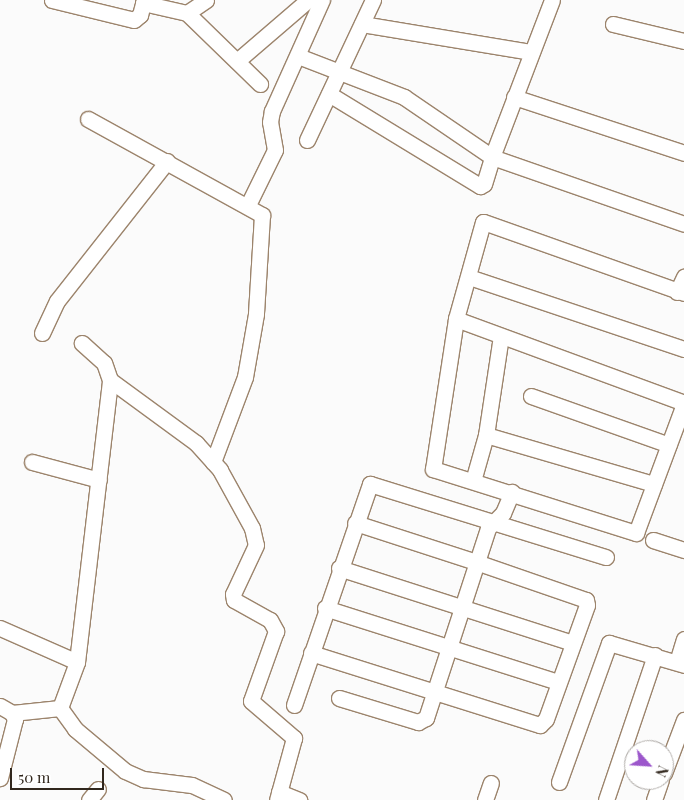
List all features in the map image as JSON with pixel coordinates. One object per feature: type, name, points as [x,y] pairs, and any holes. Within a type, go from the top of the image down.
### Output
[{"type":"street","points":[[52,0],[134,20],[140,15],[144,1],[187,13],[260,84]]},
{"type":"street","points":[[187,13],[206,0]]},
{"type":"street","points":[[237,61],[308,0]]},
{"type":"street","points":[[248,205],[275,150],[270,118],[322,0]]},
{"type":"street","points":[[307,140],[373,0]]},
{"type":"street","points":[[329,94],[480,186],[484,184],[514,97],[552,0]]},
{"type":"street","points":[[362,24],[532,52]]},
{"type":"street","points":[[613,24],[684,40]]},
{"type":"street","points":[[298,56],[404,97],[492,158],[684,224]]},
{"type":"street","points":[[514,97],[684,153]]},
{"type":"street","points":[[88,119],[258,210],[264,220],[256,314],[245,377],[213,462]]},
{"type":"street","points":[[42,333],[57,301],[167,162]]},
{"type":"street","points":[[456,319],[684,403],[636,532],[433,469],[456,319],[470,277],[483,222],[681,293],[684,277]]},
{"type":"street","points":[[470,277],[684,349]]},
{"type":"street","points":[[473,481],[486,436],[501,336]]},
{"type":"street","points":[[60,708],[78,662],[110,380],[104,363],[82,343]]},
{"type":"street","points":[[110,380],[196,443],[213,462],[252,528],[256,545],[233,594],[234,600],[270,620],[276,631],[251,700],[294,738],[278,796],[299,800]]},
{"type":"street","points":[[531,396],[669,445]]},
{"type":"street","points":[[486,436],[654,484]]},
{"type":"street","points":[[32,462],[98,480]]},
{"type":"street","points":[[294,704],[325,608],[368,486],[373,482],[606,557]]},
{"type":"street","points":[[339,698],[418,722],[426,718],[447,647],[476,562],[494,520],[503,514],[512,492]]},
{"type":"street","points":[[311,653],[540,725],[546,720],[586,600],[476,562],[355,524]]},
{"type":"street","points":[[653,540],[684,550]]},
{"type":"street","points":[[339,568],[461,605],[572,642]]},
{"type":"street","points":[[325,608],[558,682]]},
{"type":"street","points":[[0,628],[78,662]]},
{"type":"street","points":[[560,782],[606,647],[614,643],[681,663],[684,639]]},
{"type":"street","points":[[606,800],[655,655]]},
{"type":"street","points":[[6,709],[60,708]]},
{"type":"street","points":[[60,708],[75,729],[125,770],[143,779],[192,785],[224,800]]},
{"type":"street","points":[[0,778],[15,719],[6,709]]},
{"type":"street","points":[[674,746],[684,720]]},
{"type":"street","points":[[485,800],[491,782]]}]
